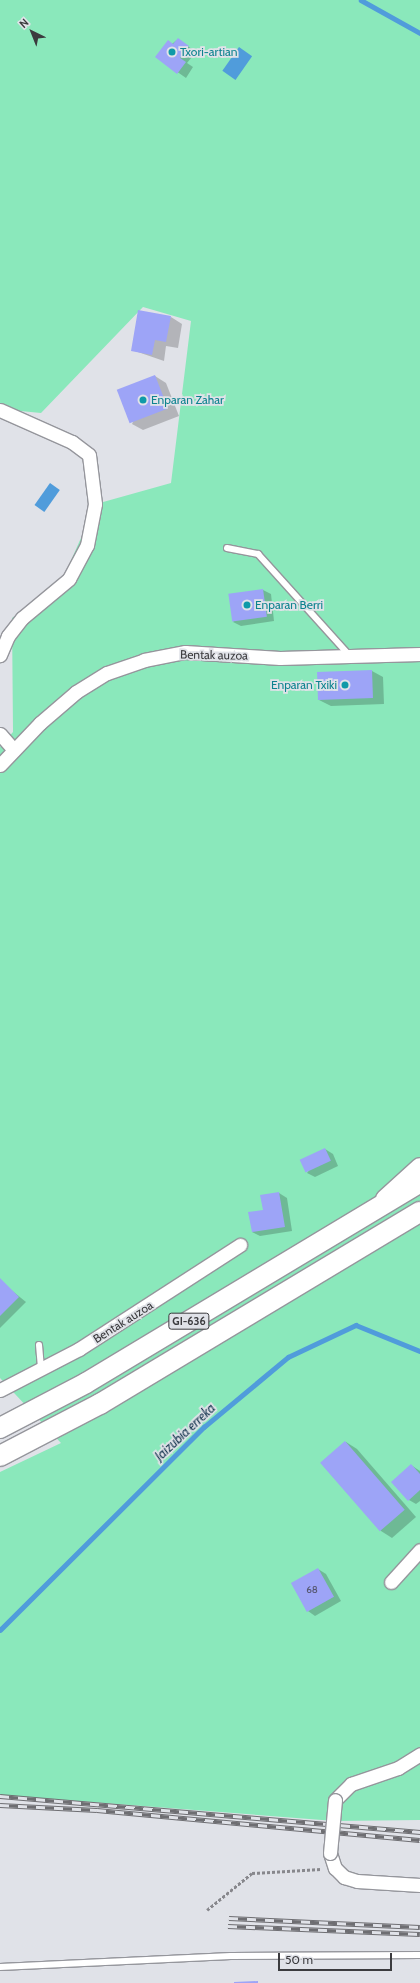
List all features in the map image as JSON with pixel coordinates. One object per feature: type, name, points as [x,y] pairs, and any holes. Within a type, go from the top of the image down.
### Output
[{"type":"main road","points":[[376,1209],[397,1185],[420,1167]]},
{"type":"main road","name":"GI-636","points":[[0,1428],[86,1383],[420,1182]]},
{"type":"main road","name":"GI-636","points":[[0,1456],[100,1404],[420,1212]]},
{"type":"street","points":[[0,410],[72,442],[89,455],[95,504],[87,545],[69,579],[22,618],[8,636],[0,655]]},
{"type":"street","name":"Bentak auzoa","points":[[0,765],[76,692],[107,673],[144,660],[185,652],[352,658],[420,654]]},
{"type":"street","points":[[0,734],[14,750]]},
{"type":"street","name":"Bentak auzoa","points":[[0,1390],[41,1369],[145,1308],[240,1245]]},
{"type":"street","points":[[391,1582],[420,1550]]},
{"type":"street","points":[[420,1754],[398,1768],[351,1784],[335,1800],[330,1854],[335,1868],[344,1877],[357,1881],[420,1886]]},
{"type":"lane","points":[[227,548],[258,554],[352,658]]},
{"type":"lane","points":[[39,1345],[41,1369]]},
{"type":"lane","points":[[0,1967],[231,1956],[420,1955]]},
{"type":"path","points":[[207,1910],[252,1873],[335,1868]]},
{"type":"green space","points":[[0,0],[420,0],[420,1820],[335,1821],[0,1795],[0,1472],[61,1443],[0,1378],[0,747],[13,732],[12,618],[61,583],[96,504],[171,483],[191,321],[143,307],[41,413],[0,409]]},
{"type":"water","points":[[239,47],[252,56],[235,80],[222,71]]},
{"type":"water","points":[[50,483],[60,490],[44,512],[35,505]]},
{"type":"building","name":"Txori-artian","points":[[178,38],[189,46],[180,58],[186,62],[177,74],[155,57],[168,40],[173,44]]},
{"type":"building","points":[[138,310],[171,316],[166,342],[155,340],[152,355],[131,351]]},
{"type":"building","name":"Enparan Zahar","points":[[155,375],[168,409],[130,423],[117,390]]},
{"type":"building","name":"Enparan Berri","points":[[263,589],[267,617],[232,622],[228,594]]},
{"type":"building","name":"Enparan Txiki","points":[[372,670],[373,698],[318,700],[317,672]]},
{"type":"building","points":[[325,1148],[331,1161],[306,1173],[300,1160]]},
{"type":"building","points":[[279,1192],[285,1227],[252,1232],[248,1212],[263,1210],[260,1195]]},
{"type":"building","points":[[0,1278],[19,1297],[0,1316]]},
{"type":"building","points":[[345,1441],[405,1510],[380,1531],[320,1463]]},
{"type":"building","points":[[411,1464],[420,1474],[420,1490],[408,1501],[391,1482]]},
{"type":"building","points":[[318,1568],[334,1597],[307,1612],[291,1583]]},
{"type":"building","points":[[258,1981],[258,1983],[234,1983],[234,1982]]},
{"type":"waterway","points":[[361,0],[420,33]]},
{"type":"waterway","name":"Jaizubia erreka","points":[[0,1630],[204,1427],[288,1357],[356,1325],[420,1351]]},
{"type":"railway","points":[[0,1796],[420,1832]]},
{"type":"railway","points":[[0,1805],[97,1810],[420,1840]]},
{"type":"railway","points":[[229,1918],[420,1927]]},
{"type":"railway","points":[[228,1926],[420,1934]]},
{"type":"place","name":"Txori-artian","points":[[172,52]]},
{"type":"place","name":"Enparan Zahar","points":[[143,400]]},
{"type":"place","name":"Enparan Berri","points":[[247,605]]},
{"type":"place","name":"Enparan Txiki","points":[[345,685]]}]
